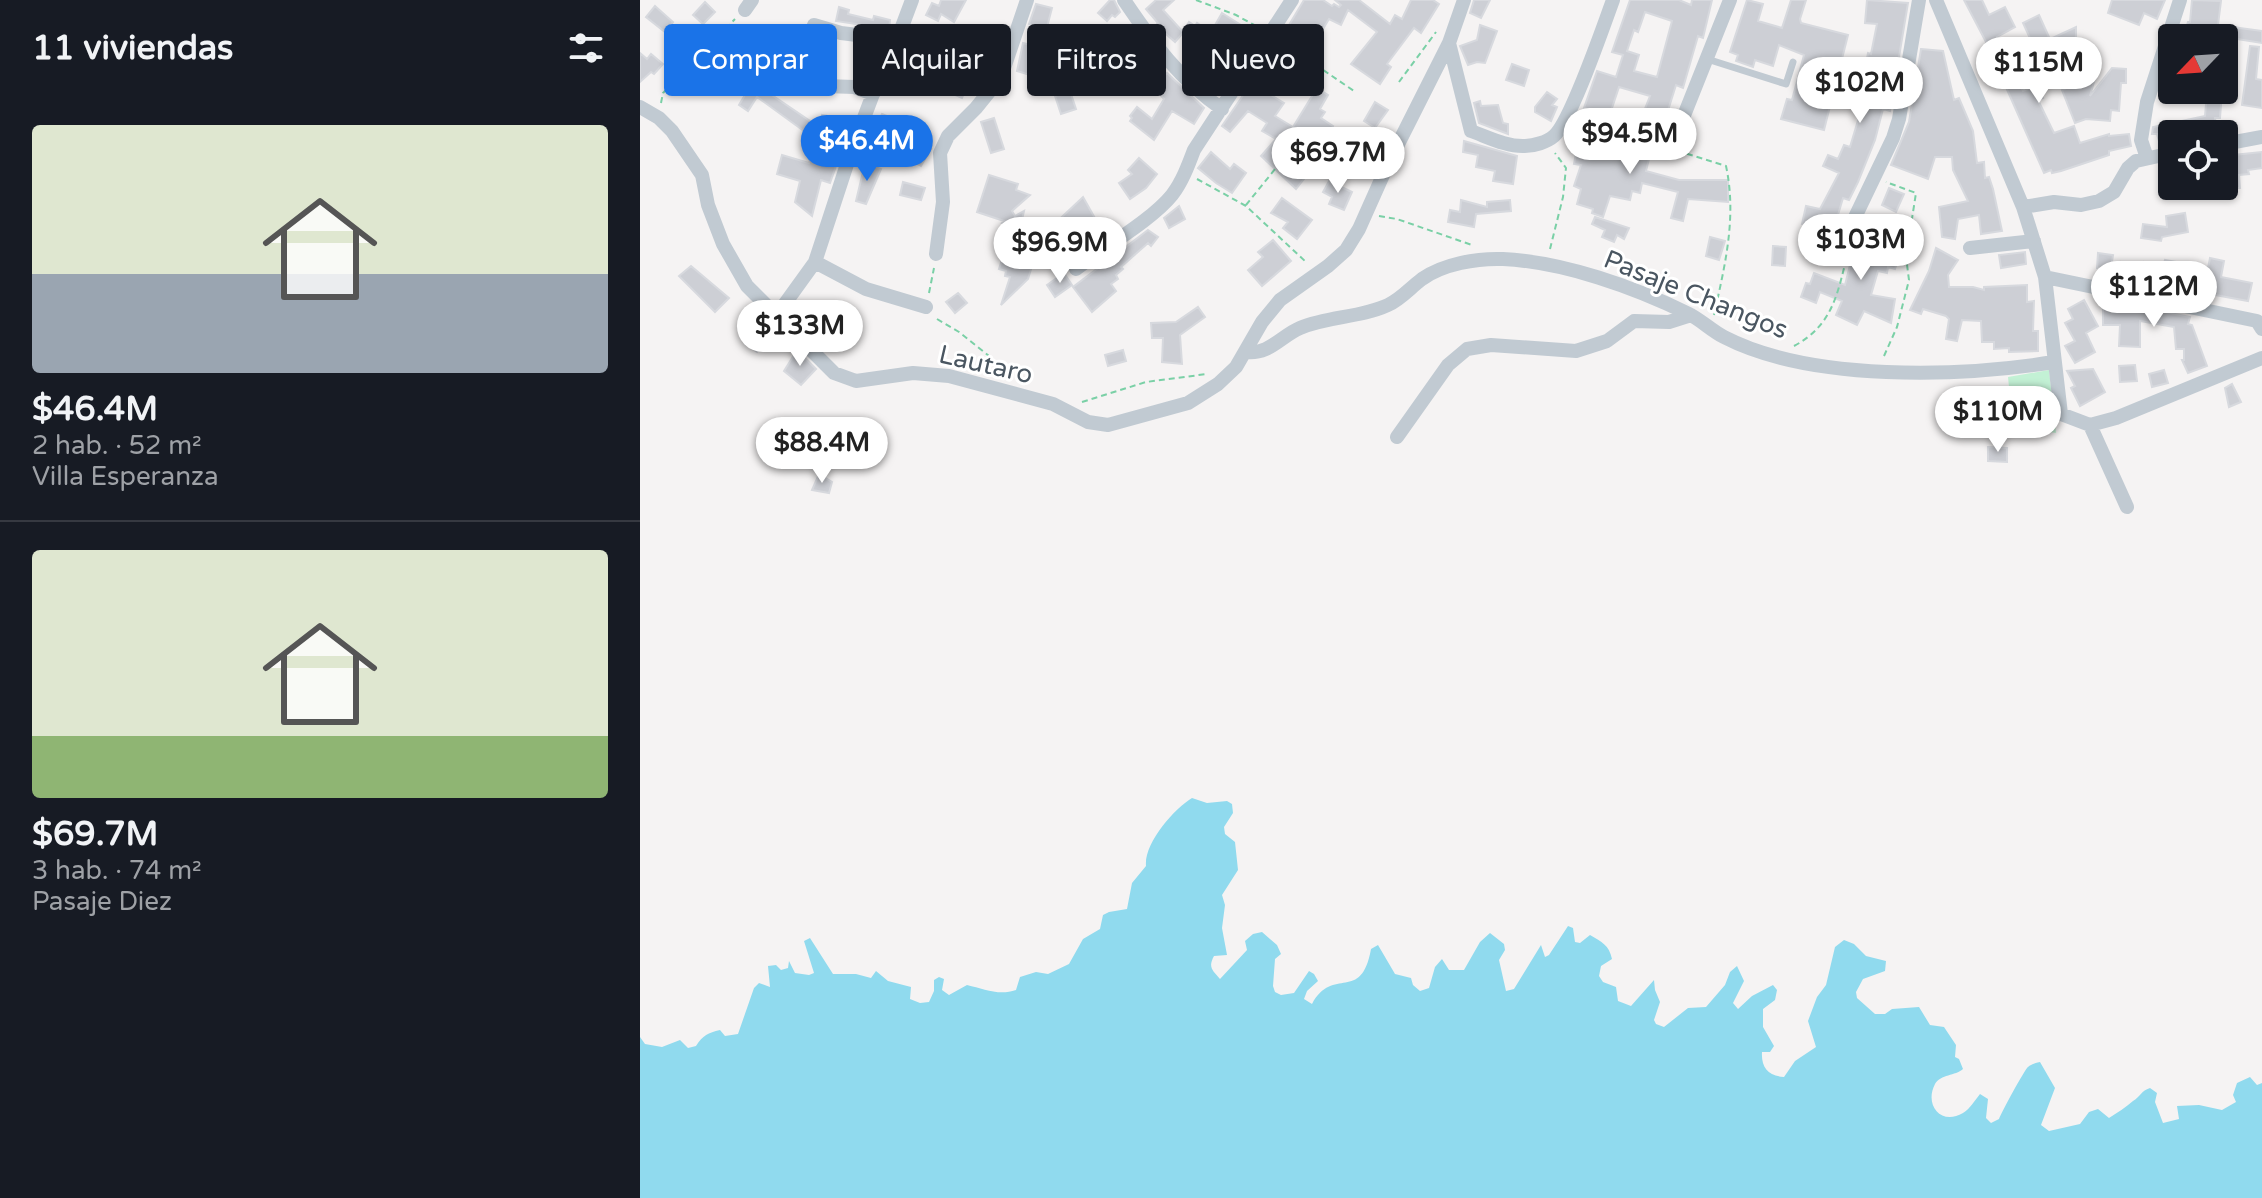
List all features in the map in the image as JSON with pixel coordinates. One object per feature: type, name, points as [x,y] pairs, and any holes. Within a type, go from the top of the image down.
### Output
[{"type":"street","points":[[903,24],[912,0]]},
{"type":"street","points":[[936,254],[943,202],[940,153],[948,136],[1001,77],[1027,0]]},
{"type":"street","points":[[1124,0],[1166,60],[1193,87],[1222,109]]},
{"type":"street","points":[[1076,269],[1162,206],[1185,173],[1194,150],[1292,0]]},
{"type":"street","points":[[1449,43],[1471,131],[1509,144],[1526,146],[1546,141],[1556,135],[1571,107],[1613,0]]},
{"type":"street","points":[[1683,118],[1730,0]]},
{"type":"street","points":[[1846,236],[1899,119],[1919,0]]},
{"type":"street","points":[[1936,0],[2023,207],[2045,277],[2061,414],[2090,425],[2116,418],[2262,358]]},
{"type":"street","points":[[2147,158],[2141,140],[2147,102],[2180,0]]},
{"type":"street","points":[[1246,352],[1262,322],[1280,300],[1346,250],[1449,43],[1463,3]]},
{"type":"street","points":[[776,316],[815,262],[872,96]]},
{"type":"street","name":"Lautaro","points":[[640,107],[659,118],[672,131],[702,175],[708,205],[723,244],[747,286],[841,378],[856,381],[896,374],[931,374],[1053,404],[1088,422],[1117,424],[1188,403],[1227,376],[1246,352]]},
{"type":"street","points":[[2238,141],[2262,137]]},
{"type":"street","points":[[2023,207],[2054,202],[2081,205],[2099,201],[2114,192],[2131,164],[2158,156]]},
{"type":"street","points":[[1970,248],[2034,241]]},
{"type":"street","name":"Pasaje Changos","points":[[1246,352],[1263,351],[1306,325],[1389,305],[1423,278],[1452,266],[1493,259],[1546,266],[1611,281],[1691,315],[1724,337],[1767,353],[1875,371],[1948,373],[2054,362]]},
{"type":"street","points":[[815,262],[866,289],[926,307]]},
{"type":"street","points":[[2045,277],[2257,321],[2262,329]]},
{"type":"street","points":[[1397,437],[1448,365],[1467,349],[1491,345],[1576,351],[1607,341],[1634,321],[1669,322],[1691,315]]},
{"type":"street","points":[[2090,425],[2127,507]]},
{"type":"lane","points":[[1707,59],[1786,84],[1793,62]]},
{"type":"path","points":[[659,118],[663,93],[748,5]]},
{"type":"path","points":[[1399,82],[1442,25]]},
{"type":"path","points":[[1683,118],[1675,150],[1726,166],[1729,179],[1731,214],[1728,254],[1711,324]]},
{"type":"path","points":[[1546,141],[1566,168],[1563,197],[1546,266]]},
{"type":"path","points":[[1246,206],[1284,158]]},
{"type":"path","points":[[1185,173],[1246,206],[1318,273]]},
{"type":"path","points":[[1873,178],[1916,193],[1906,257],[1909,280],[1890,346],[1875,371]]},
{"type":"path","points":[[1366,214],[1397,219],[1481,249]]},
{"type":"path","points":[[1792,347],[1814,333],[1831,313],[1849,249],[1846,236]]},
{"type":"path","points":[[936,254],[926,307],[938,320],[989,356],[984,386]]},
{"type":"path","points":[[1078,402],[1146,382],[1212,373]]},
{"type":"green space","points":[[2049,370],[2056,433],[2013,426],[2008,377]]},
{"type":"water","points":[[1192,798],[1207,803],[1227,801],[1232,804],[1233,813],[1224,827],[1225,834],[1235,842],[1238,870],[1222,895],[1225,905],[1222,928],[1227,955],[1214,956],[1211,966],[1220,979],[1247,950],[1245,941],[1253,934],[1262,932],[1277,945],[1281,954],[1275,959],[1273,986],[1275,992],[1281,995],[1294,993],[1309,971],[1318,981],[1307,991],[1304,999],[1312,1004],[1329,987],[1361,975],[1371,949],[1378,945],[1395,974],[1411,978],[1420,991],[1429,988],[1435,967],[1442,959],[1449,970],[1464,970],[1480,942],[1490,933],[1504,944],[1505,950],[1499,960],[1506,991],[1514,989],[1541,945],[1545,957],[1549,955],[1568,926],[1573,928],[1575,942],[1580,943],[1590,935],[1607,947],[1612,959],[1601,966],[1599,976],[1603,982],[1616,987],[1618,1001],[1631,1006],[1654,980],[1660,1002],[1654,1020],[1664,1027],[1688,1008],[1706,1007],[1737,966],[1744,981],[1733,1003],[1738,1009],[1752,996],[1773,985],[1777,990],[1775,1000],[1763,1009],[1763,1027],[1774,1046],[1770,1052],[1762,1052],[1762,1057],[1770,1073],[1784,1077],[1795,1061],[1816,1047],[1808,1021],[1817,997],[1826,985],[1835,947],[1844,940],[1854,944],[1866,956],[1886,961],[1885,971],[1863,979],[1856,992],[1857,998],[1875,1014],[1919,1007],[1930,1025],[1944,1027],[1956,1045],[1955,1057],[1963,1069],[1938,1081],[1932,1092],[1933,1106],[1942,1115],[1948,1117],[1963,1113],[1980,1094],[1988,1099],[1986,1118],[1991,1123],[1999,1119],[2026,1070],[2040,1062],[2055,1088],[2041,1125],[2049,1131],[2080,1124],[2089,1112],[2098,1109],[2109,1118],[2150,1088],[2157,1093],[2155,1102],[2163,1123],[2179,1119],[2177,1106],[2199,1105],[2222,1110],[2236,1102],[2233,1095],[2237,1083],[2250,1077],[2257,1085],[2262,1083],[2262,1198],[640,1198],[640,1037],[645,1044],[662,1047],[680,1040],[688,1048],[696,1046],[709,1033],[716,1031],[720,1030],[725,1036],[738,1034],[754,988],[759,983],[770,987],[768,966],[776,965],[781,970],[788,968],[789,961],[795,973],[814,973],[804,941],[810,938],[833,974],[856,974],[871,978],[876,971],[888,981],[911,987],[910,999],[920,1003],[929,1002],[934,991],[934,980],[939,977],[944,979],[942,990],[949,995],[967,985],[998,992],[1016,990],[1020,977],[1036,972],[1048,974],[1069,964],[1083,939],[1100,929],[1103,915],[1127,909],[1132,883],[1146,866],[1155,837],[1169,818]]},
{"type":"building","points":[[941,0],[966,0],[954,22],[941,14],[938,21],[926,15],[932,3],[939,6]]},
{"type":"building","points":[[1110,0],[1114,0],[1120,12],[1107,21],[1098,13]]},
{"type":"building","points":[[1156,0],[1174,0],[1163,10],[1182,31],[1175,42],[1166,34],[1166,24],[1157,24],[1146,9]]},
{"type":"building","points":[[1304,0],[1323,0],[1339,7],[1341,5],[1335,0],[1359,0],[1390,24],[1395,15],[1402,19],[1411,0],[1433,0],[1439,4],[1421,33],[1414,28],[1387,64],[1391,67],[1380,84],[1351,64],[1377,32],[1348,10],[1341,25],[1329,19],[1324,27],[1324,24],[1290,24]]},
{"type":"building","points":[[1474,0],[1490,0],[1481,18],[1470,13]]},
{"type":"building","points":[[1630,0],[1679,0],[1691,5],[1692,0],[1712,0],[1703,38],[1698,36],[1683,88],[1676,85],[1665,120],[1669,121],[1664,138],[1637,129],[1650,96],[1619,87],[1609,117],[1584,108],[1597,71],[1616,77],[1623,55],[1612,52]],"holes":[[[1645,12],[1672,21],[1657,77],[1634,71],[1639,55],[1627,51],[1634,30],[1638,32]]]},
{"type":"building","points":[[1747,0],[1763,4],[1758,21],[1782,28],[1791,0],[1806,0],[1801,23],[1848,35],[1824,130],[1781,119],[1787,99],[1792,100],[1804,55],[1779,45],[1773,66],[1755,60],[1753,67],[1736,61],[1738,55],[1730,52]]},
{"type":"building","points":[[1867,0],[1908,3],[1890,111],[1883,109],[1875,140],[1858,182],[1849,200],[1843,198],[1824,262],[1810,257],[1812,251],[1800,247],[1806,225],[1802,224],[1806,206],[1820,209],[1839,173],[1823,166],[1828,155],[1838,159],[1844,145],[1850,147],[1865,97],[1876,100],[1881,77],[1864,74],[1877,24],[1865,23]]},
{"type":"building","points":[[1964,0],[1982,0],[1989,15],[2005,7],[2015,27],[1997,37],[2023,91],[2038,85],[2043,98],[2038,100],[2054,133],[2074,126],[2080,143],[2109,134],[2129,134],[2131,146],[2109,151],[2109,155],[2061,171],[2044,173]]},
{"type":"building","points":[[2112,0],[2165,0],[2157,19],[2144,13],[2139,25],[2108,13]]},
{"type":"building","points":[[2192,0],[2221,1],[2218,24],[2187,24]]},
{"type":"building","points":[[705,2],[715,12],[703,24],[693,15]]},
{"type":"building","points":[[1036,4],[1052,8],[1048,24],[1029,24]]},
{"type":"building","points":[[655,6],[673,22],[664,24],[664,31],[646,17]]},
{"type":"building","points":[[839,7],[849,10],[848,14],[873,20],[874,16],[890,20],[890,24],[836,21]]},
{"type":"building","points":[[1222,13],[1239,24],[1216,24]]},
{"type":"building","points":[[2039,15],[2049,37],[2033,45],[2023,23]]},
{"type":"building","points":[[1480,25],[1497,31],[1485,63],[1468,65],[1460,46],[1477,40]]},
{"type":"building","points":[[2076,27],[2076,65],[2082,77],[2096,75],[2090,96],[2112,68],[2126,69],[2126,83],[2121,83],[2119,111],[2111,110],[2110,121],[2086,119],[2075,123],[2062,90],[2069,87],[2048,40]]},
{"type":"building","points":[[2238,28],[2262,31],[2262,43],[2238,39]]},
{"type":"building","points":[[1023,43],[1027,44],[1027,74],[1017,71]]},
{"type":"building","points":[[2250,46],[2259,47],[2256,79],[2262,80],[2262,108],[2242,105]]},
{"type":"building","points":[[1921,49],[1943,51],[1954,100],[1959,98],[1973,131],[1977,163],[1984,162],[1985,178],[1989,177],[1993,189],[2002,231],[1981,234],[1979,215],[1958,219],[1955,239],[1942,237],[1939,207],[1968,201],[1953,170],[1952,157],[1935,157],[1928,179],[1891,165],[1909,122]]},
{"type":"building","points":[[640,53],[647,59],[651,54],[663,64],[640,82]]},
{"type":"building","points":[[1512,64],[1529,70],[1524,86],[1506,80]]},
{"type":"building","points":[[1167,73],[1182,87],[1182,96],[1191,96],[1204,108],[1194,124],[1172,111],[1154,140],[1130,121],[1130,116],[1137,107],[1152,119],[1164,99],[1161,96],[1166,96]]},
{"type":"building","points":[[1324,92],[1328,95],[1320,109],[1325,112],[1321,118],[1333,126],[1322,144],[1326,151],[1296,189],[1261,156],[1276,139],[1262,131],[1267,123],[1248,111],[1230,132],[1222,126],[1243,96],[1273,96],[1284,103],[1275,116],[1293,127],[1312,96],[1324,96]]},
{"type":"building","points":[[1547,92],[1557,99],[1552,105],[1557,107],[1551,121],[1535,112],[1535,107]]},
{"type":"building","points":[[744,96],[773,96],[819,127],[822,115],[839,118],[834,141],[841,144],[835,169],[830,183],[821,180],[812,216],[795,202],[800,181],[777,174],[782,155],[809,163],[816,140],[808,139],[808,134],[757,97],[748,111],[739,105]]},
{"type":"building","points":[[1055,96],[1072,96],[1076,109],[1061,114]]},
{"type":"building","points":[[1480,101],[1481,106],[1498,105],[1503,123],[1508,124],[1508,134],[1479,123],[1474,103]]},
{"type":"building","points":[[1375,102],[1388,110],[1375,128],[1364,121]]},
{"type":"building","points":[[2206,104],[2221,104],[2220,118],[2186,120],[2205,116]]},
{"type":"building","points":[[882,114],[894,119],[891,128],[900,133],[893,148],[871,137]]},
{"type":"building","points":[[994,118],[1004,149],[991,153],[981,122]]},
{"type":"building","points":[[1582,119],[1593,128],[1591,133],[1609,140],[1627,154],[1629,149],[1650,155],[1646,171],[1679,180],[1728,180],[1728,202],[1688,199],[1683,221],[1671,218],[1678,192],[1642,183],[1640,193],[1632,191],[1630,200],[1610,196],[1603,217],[1592,213],[1593,209],[1577,204],[1581,189],[1574,186],[1581,165],[1574,164],[1579,137],[1575,135]]},
{"type":"building","points":[[2158,126],[2158,138],[2157,134],[2152,134],[2153,127]]},
{"type":"building","points":[[1464,141],[1517,156],[1513,184],[1493,181],[1495,171],[1476,167],[1478,155],[1463,152]]},
{"type":"building","points":[[1367,142],[1380,151],[1366,169],[1354,160]]},
{"type":"building","points":[[922,144],[931,149],[921,166],[912,161]]},
{"type":"building","points":[[1211,152],[1230,169],[1234,164],[1246,173],[1232,193],[1198,168]]},
{"type":"building","points":[[2262,152],[2262,168],[2239,175],[2240,188],[2238,188],[2238,155]]},
{"type":"building","points":[[1139,158],[1157,174],[1146,188],[1130,199],[1119,183],[1132,174],[1128,170]]},
{"type":"building","points":[[865,163],[881,169],[866,204],[856,201]]},
{"type":"building","points":[[989,175],[1018,184],[1016,190],[1030,195],[1012,211],[1015,216],[1024,211],[1023,228],[977,212]]},
{"type":"building","points":[[1329,181],[1352,192],[1344,210],[1329,204],[1332,197],[1323,192]]},
{"type":"building","points":[[903,182],[925,188],[921,200],[900,195]]},
{"type":"building","points":[[1889,188],[1904,194],[1896,212],[1882,205]]},
{"type":"building","points":[[1083,197],[1100,227],[1088,232],[1085,226],[1059,250],[1047,237],[1052,232],[1049,229]]},
{"type":"building","points":[[1282,198],[1312,220],[1297,239],[1283,228],[1288,222],[1271,213]]},
{"type":"building","points":[[1461,200],[1487,207],[1487,202],[1510,200],[1511,211],[1476,214],[1474,227],[1448,222],[1450,210],[1460,212]]},
{"type":"building","points":[[1179,206],[1185,219],[1169,228],[1164,218]]},
{"type":"building","points":[[2185,213],[2188,232],[2162,237],[2161,241],[2141,238],[2143,224],[2167,227],[2166,216]]},
{"type":"building","points":[[1595,217],[1629,228],[1624,239],[1617,235],[1614,242],[1602,237],[1605,230],[1592,224]]},
{"type":"building","points":[[1148,230],[1158,237],[1151,246],[1148,243],[1121,267],[1123,269],[1116,275],[1118,279],[1111,284],[1116,291],[1092,312],[1073,287]]},
{"type":"building","points":[[1873,235],[1903,243],[1895,269],[1888,267],[1887,273],[1878,271],[1871,295],[1895,299],[1891,323],[1864,311],[1857,325],[1836,315],[1842,301],[1820,292],[1816,303],[1801,297],[1814,273],[1845,285],[1853,253],[1860,254],[1864,241],[1870,243]]},
{"type":"building","points":[[1710,237],[1725,241],[1719,260],[1706,256]]},
{"type":"building","points":[[1273,240],[1291,261],[1262,286],[1248,270],[1263,257],[1258,252]]},
{"type":"building","points":[[1773,246],[1786,247],[1785,266],[1772,265]]},
{"type":"building","points":[[1936,248],[1958,260],[1948,275],[1949,287],[1984,290],[1984,287],[2027,285],[2027,302],[2034,301],[2033,331],[2038,331],[2038,351],[1994,349],[1994,342],[1982,342],[1981,321],[1962,320],[1957,341],[1946,339],[1949,319],[1946,316],[1923,309],[1921,314],[1910,310],[1929,271]]},
{"type":"building","points":[[2025,252],[2026,264],[2001,268],[1999,255]]},
{"type":"building","points":[[1004,253],[1017,256],[1016,261],[1032,266],[1028,279],[1001,305],[1010,277],[1005,276],[1006,271],[999,269]]},
{"type":"building","points":[[2098,253],[2113,255],[2111,269],[2097,268]]},
{"type":"building","points":[[2210,258],[2224,261],[2221,277],[2252,283],[2248,301],[2172,287],[2140,276],[2144,262],[2163,267],[2165,260],[2208,268]]},
{"type":"building","points":[[2121,262],[2139,266],[2137,280],[2118,275]]},
{"type":"building","points":[[691,266],[729,298],[715,312],[679,276]]},
{"type":"building","points":[[1064,273],[1072,285],[1055,297],[1047,285]]},
{"type":"building","points":[[958,293],[967,303],[955,313],[946,302]]},
{"type":"building","points":[[2103,299],[2190,317],[2188,324],[2192,325],[2207,366],[2188,373],[2182,360],[2184,349],[2176,349],[2174,327],[2140,321],[2140,347],[2119,346],[2120,325],[2103,325]]},
{"type":"building","points":[[2084,300],[2098,326],[2086,333],[2095,352],[2075,363],[2065,346],[2075,341],[2065,323],[2073,319],[2068,309]]},
{"type":"building","points":[[1198,307],[1205,317],[1180,335],[1182,364],[1162,362],[1163,338],[1152,338],[1151,323],[1176,322]]},
{"type":"building","points":[[751,330],[767,339],[757,352],[745,344]]},
{"type":"building","points":[[797,350],[816,369],[801,385],[784,371]]},
{"type":"building","points":[[1123,350],[1126,361],[1108,366],[1105,355]]},
{"type":"building","points":[[2135,365],[2137,381],[2120,382],[2119,366]]},
{"type":"building","points":[[2093,369],[2105,392],[2080,406],[2067,371]]},
{"type":"building","points":[[2164,370],[2168,383],[2152,387],[2149,374]]},
{"type":"building","points":[[2232,384],[2241,402],[2229,407],[2225,388]]},
{"type":"building","points":[[796,430],[806,440],[789,452],[780,443]]},
{"type":"building","points":[[1988,447],[2007,448],[2007,462],[1988,461]]},
{"type":"building","points":[[819,474],[832,482],[829,493],[812,490]]}]
